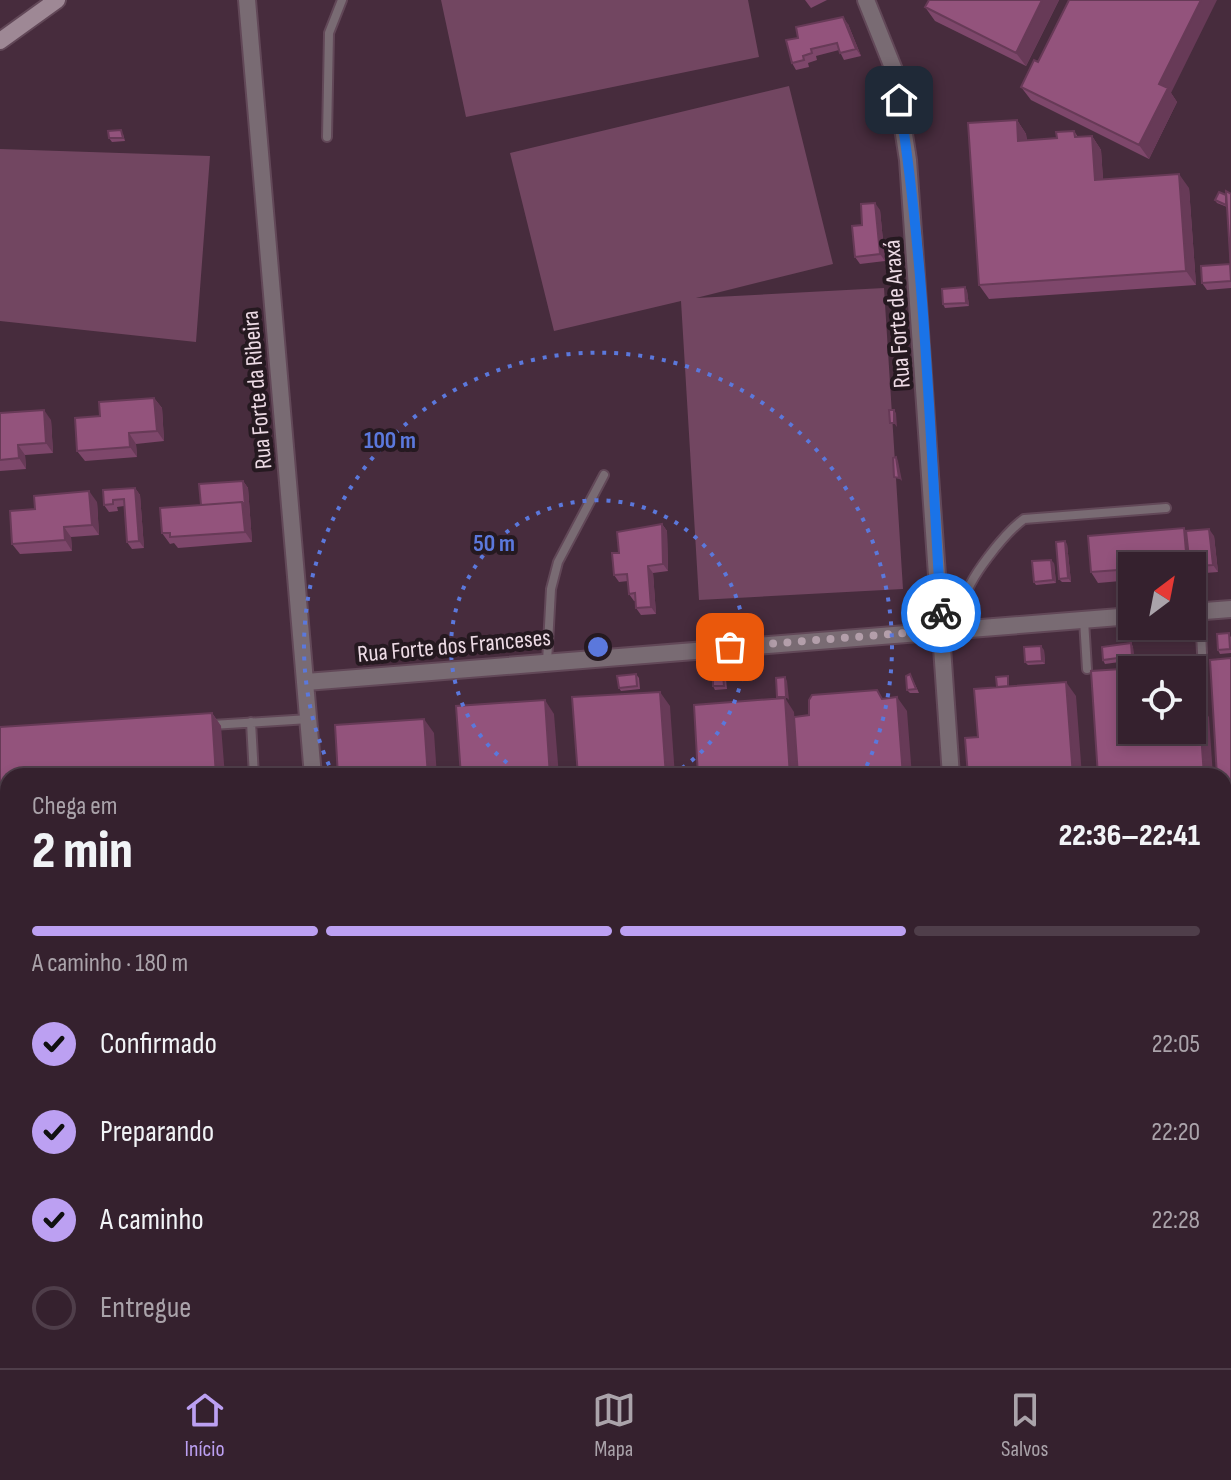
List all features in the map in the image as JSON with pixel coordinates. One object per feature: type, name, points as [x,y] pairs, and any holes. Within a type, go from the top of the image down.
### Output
[{"type":"main road","points":[[0,41],[57,0]]},
{"type":"street","name":"Rua Forte da Ribeira","points":[[247,0],[312,768]]},
{"type":"street","name":"Rua Forte de Araxá","points":[[866,0],[894,70],[908,160],[951,768]]},
{"type":"street","points":[[1206,611],[1231,609]]},
{"type":"street","name":"Rua Forte dos Franceses","points":[[306,682],[1118,617]]},
{"type":"lane","points":[[327,137],[329,33],[342,0]]},
{"type":"lane","points":[[547,662],[551,589],[558,562],[604,475]]},
{"type":"lane","points":[[972,629],[964,599],[1009,529],[1024,519],[1166,508]]},
{"type":"lane","points":[[1084,620],[1087,669]]},
{"type":"lane","points":[[1200,640],[1202,653]]},
{"type":"lane","points":[[204,725],[309,719]]},
{"type":"lane","points":[[251,722],[254,768]]},
{"type":"shaded area","points":[[441,0],[748,0],[759,57],[466,117]]},
{"type":"shaded area","points":[[789,86],[833,264],[696,298],[884,288],[903,589],[699,600],[681,301],[554,331],[510,153]]},
{"type":"shaded area","points":[[0,149],[210,156],[196,342],[0,321]]},
{"type":"building","points":[[929,0],[1042,0],[1016,53],[925,7]]},
{"type":"building","points":[[1069,0],[1201,0],[1159,84],[1168,88],[1139,145],[1021,87],[1034,60],[1038,62]]},
{"type":"building","points":[[843,17],[856,49],[840,53],[837,43],[811,49],[812,53],[803,56],[804,60],[792,63],[786,40],[798,38],[796,27]]},
{"type":"building","points":[[1017,120],[1018,141],[1057,138],[1056,132],[1074,131],[1075,137],[1092,136],[1095,180],[1179,174],[1186,271],[979,285],[968,123]]},
{"type":"building","points":[[121,130],[123,138],[109,138],[108,131]]},
{"type":"building","points":[[1226,191],[1231,194],[1231,271]]},
{"type":"building","points":[[1219,192],[1226,195],[1226,205],[1215,200]]},
{"type":"building","points":[[875,203],[880,254],[855,257],[852,226],[862,225],[861,204]]},
{"type":"building","points":[[1230,264],[1231,281],[1202,283],[1201,266]]},
{"type":"building","points":[[965,287],[966,303],[943,304],[942,289]]},
{"type":"building","points":[[154,398],[157,431],[129,433],[130,447],[77,451],[75,418],[100,416],[99,402]]},
{"type":"building","points":[[44,410],[46,443],[18,445],[19,458],[0,460],[0,413]]},
{"type":"building","points":[[889,410],[894,410],[894,423],[890,423]]},
{"type":"building","points":[[896,457],[899,478],[894,477],[893,458]]},
{"type":"building","points":[[243,481],[245,505],[242,502],[201,505],[199,484]]},
{"type":"building","points":[[135,488],[139,541],[127,542],[124,499],[104,505],[103,490]]},
{"type":"building","points":[[89,491],[92,525],[64,527],[65,540],[12,544],[10,511],[35,509],[34,496]]},
{"type":"building","points":[[242,502],[245,532],[170,537],[170,533],[162,533],[160,508]]},
{"type":"building","points":[[662,524],[663,564],[648,566],[651,607],[636,608],[635,593],[629,594],[627,574],[614,575],[612,553],[619,553],[617,532]]},
{"type":"building","points":[[1184,528],[1186,552],[1118,552],[1118,570],[1091,572],[1088,536]]},
{"type":"building","points":[[1209,529],[1213,565],[1206,565],[1206,552],[1188,552],[1186,531]]},
{"type":"building","points":[[1065,541],[1068,578],[1059,579],[1056,542]]},
{"type":"building","points":[[1051,560],[1053,580],[1034,582],[1032,561]]},
{"type":"building","points":[[1229,633],[1230,649],[1218,650],[1217,634]]},
{"type":"building","points":[[1131,643],[1132,656],[1103,660],[1102,647]]},
{"type":"building","points":[[1041,646],[1042,661],[1025,662],[1024,647]]},
{"type":"building","points":[[1231,658],[1231,768],[1217,768],[1210,660]]},
{"type":"building","points":[[1118,669],[1118,744],[1202,744],[1203,768],[1097,768],[1091,671]]},
{"type":"building","points":[[636,674],[637,686],[619,688],[617,676]]},
{"type":"building","points":[[910,674],[916,689],[907,690],[906,676]]},
{"type":"building","points":[[723,675],[724,686],[713,686],[713,676]]},
{"type":"building","points":[[1008,676],[1008,686],[997,687],[996,677]]},
{"type":"building","points":[[785,677],[786,697],[777,697],[776,678]]},
{"type":"building","points":[[1066,682],[1072,768],[967,768],[965,738],[978,737],[974,689]]},
{"type":"building","points":[[877,690],[882,699],[897,697],[902,768],[797,768],[794,717],[809,715],[812,695]]},
{"type":"building","points":[[660,692],[665,768],[577,768],[572,697]]},
{"type":"building","points":[[785,698],[789,768],[698,768],[694,705]]},
{"type":"building","points":[[545,700],[549,768],[460,768],[456,706]]},
{"type":"building","points":[[212,713],[215,768],[0,768],[0,727]]},
{"type":"building","points":[[424,719],[427,768],[338,768],[335,725]]},
{"type":"way so far","points":[[730,647],[942,630],[941,613]]},
{"type":"route","points":[[899,100],[908,160],[920,292],[941,613]]}]
